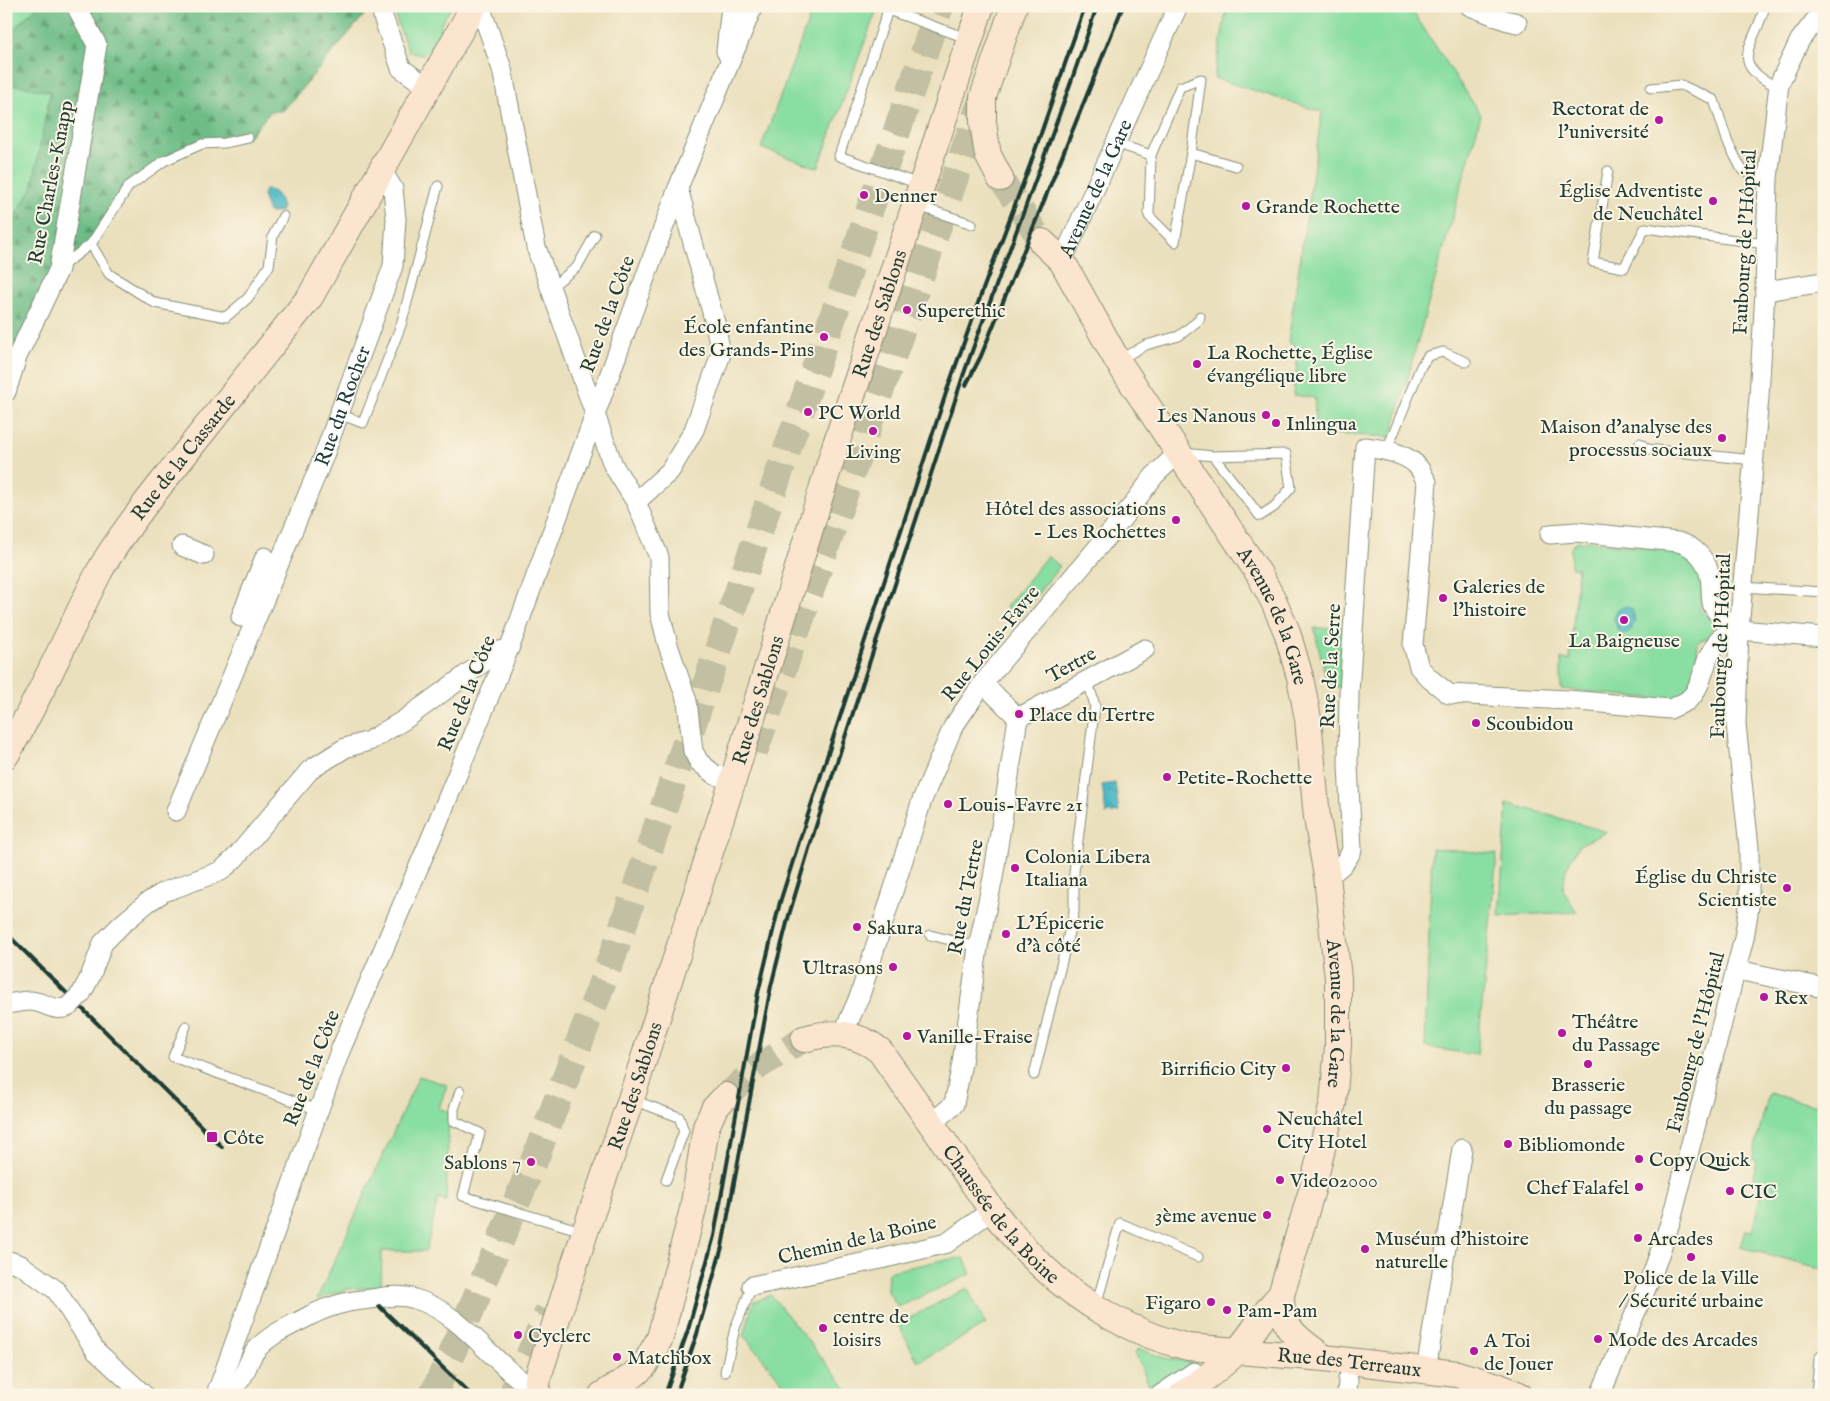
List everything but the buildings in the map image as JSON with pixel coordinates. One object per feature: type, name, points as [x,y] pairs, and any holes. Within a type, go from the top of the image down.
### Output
[{"type":"main road","points":[[381,173],[474,6]]},
{"type":"main road","name":"Rue des Sablons","points":[[535,1393],[539,1374],[584,1232],[631,1098],[733,780],[835,447],[981,6]]},
{"type":"main road","points":[[1000,178],[988,155],[983,122],[983,97],[1014,6]]},
{"type":"main road","name":"Rue de la Cassarde","points":[[6,755],[25,724],[100,571],[131,522],[310,297],[381,173]]},
{"type":"main road","points":[[1042,242],[1062,261]]},
{"type":"main road","name":"Avenue de la Gare","points":[[1062,261],[1118,360],[1259,574],[1287,632],[1300,677],[1308,719],[1317,818],[1327,876],[1338,979],[1338,1046],[1333,1103],[1312,1190],[1281,1295],[1284,1318],[1288,1328],[1296,1337],[1324,1358]]},
{"type":"main road","name":"Chaussée de la Boine","points":[[804,1039],[821,1034],[843,1034],[870,1042],[880,1051],[992,1210],[1012,1234],[1043,1268],[1095,1307],[1168,1342],[1188,1347],[1237,1351]]},
{"type":"main road","points":[[602,1395],[631,1377],[644,1366],[660,1338],[694,1209],[706,1127],[714,1109],[726,1096]]},
{"type":"main road","name":"Avenue de la Gare","points":[[1182,1395],[1237,1351],[1256,1328],[1269,1307],[1281,1295]]},
{"type":"main road","name":"Rue des Terreaux","points":[[1237,1351],[1324,1358],[1457,1374],[1503,1392]]},
{"type":"street","name":"Rue Charles-Knapp","points":[[6,392],[17,357],[59,269],[97,45],[76,6]]},
{"type":"street","points":[[382,6],[383,17],[401,68],[427,88]]},
{"type":"street","points":[[480,6],[502,69],[536,247],[613,465],[636,502],[658,557],[660,613],[668,645],[687,701],[693,751],[699,762],[715,775],[733,780]]},
{"type":"street","points":[[730,58],[726,51],[731,6]]},
{"type":"street","name":"Rue de la Côte","points":[[217,1391],[340,1051],[437,824],[509,648],[678,188],[752,6]]},
{"type":"street","name":"Avenue de la Gare","points":[[1062,261],[1178,6]]},
{"type":"street","points":[[1470,6],[1505,20],[1517,22]]},
{"type":"street","name":"Faubourg de l'Hôpital","points":[[1600,1395],[1653,1272],[1672,1217],[1744,938],[1749,897],[1749,848],[1736,724],[1742,587],[1759,397],[1768,178],[1778,87],[1800,40],[1824,9]]},
{"type":"street","name":"Rue du Rocher","points":[[176,812],[322,458],[393,266],[396,219],[393,189],[381,173]]},
{"type":"street","points":[[636,502],[670,471],[694,430],[721,354],[713,314],[678,188]]},
{"type":"street","points":[[1764,291],[1824,282]]},
{"type":"street","name":"Rue de la Serre","points":[[1327,876],[1343,864],[1352,850],[1348,764],[1348,693],[1365,448],[1386,452]]},
{"type":"street","points":[[1386,452],[1405,457],[1419,467],[1426,482],[1413,645],[1419,667],[1430,679],[1449,694],[1568,700],[1670,709],[1679,706],[1694,694],[1708,658],[1718,640],[1729,632],[1739,630],[1824,637]]},
{"type":"street","name":"Rue Louis-Favre","points":[[843,1034],[860,995],[922,800],[953,726],[983,683],[1121,520],[1154,476],[1178,453]]},
{"type":"street","points":[[1550,534],[1576,532],[1687,544],[1695,550],[1708,568],[1712,603],[1717,613],[1739,630]]},
{"type":"street","points":[[182,546],[204,555]]},
{"type":"street","points":[[241,617],[265,557]]},
{"type":"street","points":[[6,1004],[33,1001],[58,1009],[65,1008],[75,1000],[88,982],[103,943],[115,930],[143,906],[164,892],[221,870],[235,858],[310,770],[345,748],[369,741],[499,651],[509,648]]},
{"type":"street","name":"Tertre","points":[[1018,718],[1145,649]]},
{"type":"street","points":[[983,683],[1018,718]]},
{"type":"street","name":"Rue du Tertre","points":[[931,1124],[954,1104],[962,1063],[978,947],[993,878],[1018,718]]},
{"type":"street","points":[[1737,970],[1824,988]]},
{"type":"street","points":[[1426,1370],[1462,1149]]},
{"type":"street","name":"Chemin de la Boine","points":[[752,1286],[947,1243],[992,1210]]},
{"type":"street","points":[[6,1260],[21,1264],[56,1290],[96,1351],[144,1395]]},
{"type":"street","points":[[217,1391],[228,1389],[244,1378],[254,1352],[265,1339],[319,1311],[342,1302],[395,1296],[421,1301],[433,1306],[452,1319],[535,1393]]},
{"type":"street","points":[[1821,1395],[1824,1360]]},
{"type":"street","points":[[1160,1395],[1200,1367]]},
{"type":"lane","points":[[1765,6],[1751,39],[1748,57],[1750,69],[1761,79],[1778,87]]},
{"type":"lane","points":[[970,39],[888,10],[839,156],[972,224]]},
{"type":"lane","points":[[1201,79],[1191,153],[1175,242],[1149,216],[1151,155],[1180,87],[1201,79]]},
{"type":"lane","points":[[1650,88],[1681,85],[1714,100],[1728,144],[1742,170],[1768,178]]},
{"type":"lane","points":[[59,269],[91,244],[129,186],[164,161],[202,144],[224,144],[248,138]]},
{"type":"lane","points":[[1115,143],[1151,155]]},
{"type":"lane","points":[[1191,153],[1236,166]]},
{"type":"lane","points":[[1608,171],[1594,262],[1624,268],[1645,228],[1766,244]]},
{"type":"lane","points":[[339,414],[362,423],[401,325],[438,186]]},
{"type":"lane","points":[[91,244],[109,274],[155,303],[226,317],[248,298],[269,266],[273,236],[283,216]]},
{"type":"lane","points":[[551,288],[577,267],[596,236]]},
{"type":"lane","points":[[1118,360],[1146,344],[1179,336],[1199,320],[1200,316]]},
{"type":"lane","points":[[1386,452],[1421,366],[1428,356],[1444,352],[1466,362]]},
{"type":"lane","points":[[1640,443],[1647,449],[1754,460]]},
{"type":"lane","points":[[1178,453],[1213,456],[1286,454],[1291,488],[1274,508],[1260,516],[1213,456]]},
{"type":"lane","points":[[1742,587],[1824,592]]},
{"type":"lane","points":[[1034,1075],[1074,912],[1074,872],[1095,706],[1088,681]]},
{"type":"lane","points":[[930,935],[978,947]]},
{"type":"lane","points":[[186,1026],[173,1057],[318,1110]]},
{"type":"lane","points":[[460,1091],[454,1109],[454,1121],[480,1133],[463,1196],[584,1232]]},
{"type":"lane","points":[[631,1098],[679,1117],[684,1131],[666,1180]]},
{"type":"lane","points":[[1095,1307],[1120,1223],[1198,1257]]},
{"type":"lane","points":[[725,1372],[735,1328],[752,1286]]},
{"type":"green space","points":[[6,6],[38,6],[6,35]]},
{"type":"green space","points":[[38,6],[371,7],[283,111],[271,111],[248,138],[202,144],[129,186],[91,244],[59,269],[6,392],[6,230],[32,188],[50,92],[6,83],[6,35]]},
{"type":"green space","points":[[395,6],[452,6],[440,25],[446,30],[438,46],[421,55],[409,52],[397,22]]},
{"type":"green space","points":[[814,6],[878,6],[818,168],[761,148]]},
{"type":"green space","points":[[1227,6],[1409,6],[1481,115],[1391,437],[1314,433],[1315,398],[1293,395],[1299,348],[1288,342],[1322,112],[1214,78]]},
{"type":"green space","points":[[6,83],[50,92],[32,188],[6,230]]},
{"type":"green space","points":[[1588,541],[1681,552],[1696,562],[1700,569],[1702,583],[1700,610],[1713,621],[1712,635],[1698,642],[1695,684],[1673,701],[1561,689],[1561,659],[1570,660],[1578,568],[1571,567],[1571,548],[1576,542]]},
{"type":"green space","points":[[1047,556],[1060,566],[1019,617],[1006,607]]},
{"type":"green space","points":[[1314,628],[1346,628],[1340,687],[1328,686]]},
{"type":"green space","points":[[1507,803],[1607,832],[1579,845],[1566,869],[1563,890],[1577,912],[1499,916]]},
{"type":"green space","points":[[1432,848],[1497,854],[1477,1055],[1425,1047]]},
{"type":"green space","points":[[419,1076],[447,1085],[439,1108],[449,1112],[446,1201],[438,1199],[426,1251],[382,1251],[381,1287],[349,1289],[317,1299]]},
{"type":"green space","points":[[1769,1093],[1824,1108],[1823,1269],[1740,1247],[1745,1230],[1752,1231],[1763,1184],[1752,1181],[1757,1161],[1752,1159]]},
{"type":"green space","points":[[964,1258],[971,1274],[898,1307],[887,1290],[888,1272],[942,1260]]},
{"type":"green space","points":[[967,1288],[986,1324],[918,1362],[898,1324]]},
{"type":"green space","points":[[771,1295],[852,1395],[793,1395],[744,1336],[753,1302]]},
{"type":"green space","points":[[1138,1349],[1165,1358],[1193,1363],[1154,1390],[1151,1389],[1135,1353]]},
{"type":"water","points":[[265,190],[272,191],[277,195],[282,208],[279,212],[272,213],[268,211],[263,195]]},
{"type":"water","points":[[1625,606],[1632,609],[1635,620],[1631,630],[1624,634],[1618,631],[1614,618],[1617,611]]},
{"type":"water","points":[[1115,783],[1119,812],[1106,814],[1102,785]]},
{"type":"tunnel","points":[[433,1395],[536,1156],[615,949],[940,6]]},
{"type":"tunnel","points":[[754,752],[983,97]]},
{"type":"tunnel","points":[[1000,178],[1042,242]]},
{"type":"tunnel","points":[[726,1096],[759,1066],[804,1039]]},
{"type":"tunnel","points":[[512,1395],[549,1311]]},
{"type":"railway","points":[[665,1395],[688,1330],[714,1236],[758,993],[780,902],[946,393],[1030,165],[1085,6]]},
{"type":"railway","points":[[676,1395],[697,1334],[722,1247],[771,986],[789,915],[815,829],[963,376],[1048,146],[1097,6]]},
{"type":"railway","points":[[966,385],[981,356],[1123,6]]},
{"type":"railway","points":[[6,933],[222,1147]]},
{"type":"railway","points":[[379,1306],[471,1395]]},
{"type":"place","name":"Rectorat de l'université","points":[[1659,120]]},
{"type":"place","name":"Denner","points":[[864,195]]},
{"type":"place","name":"Église Adventiste de Neuchâtel","points":[[1713,201]]},
{"type":"place","name":"Grande Rochette","points":[[1246,206]]},
{"type":"place","name":"Superethic","points":[[907,310]]},
{"type":"place","name":"École enfantine des Grands-Pins","points":[[824,337]]},
{"type":"place","name":"La Rochette, Église évangélique libre","points":[[1197,364]]},
{"type":"place","name":"PC World","points":[[808,412]]},
{"type":"place","name":"Les Nanous","points":[[1266,415]]},
{"type":"place","name":"Inlingua","points":[[1276,423]]},
{"type":"place","name":"Living","points":[[873,431]]},
{"type":"place","name":"Maison d'analyse des processus sociaux","points":[[1722,438]]},
{"type":"place","name":"Hôtel des associations - Les Rochettes","points":[[1176,520]]},
{"type":"place","name":"Galeries de l'histoire","points":[[1443,598]]},
{"type":"place","name":"La Baigneuse","points":[[1624,620]]},
{"type":"place","name":"Place du Tertre","points":[[1019,714]]},
{"type":"place","name":"Scoubidou","points":[[1476,723]]},
{"type":"place","name":"Petite-Rochette","points":[[1167,777]]},
{"type":"place","name":"Louis-Favre 21","points":[[948,804]]},
{"type":"place","name":"Colonia Libera Italiana","points":[[1015,868]]},
{"type":"place","name":"Église du Christe Scientiste","points":[[1787,888]]},
{"type":"place","name":"Sakura","points":[[857,927]]},
{"type":"place","name":"L’Épicerie d’à côté","points":[[1006,934]]},
{"type":"place","name":"Ultrasons","points":[[893,967]]},
{"type":"place","name":"Rex","points":[[1764,997]]},
{"type":"place","name":"Théâtre du Passage","points":[[1562,1033]]},
{"type":"place","name":"Vanille-Fraise","points":[[907,1036]]},
{"type":"place","name":"Brasserie du passage","points":[[1588,1064]]},
{"type":"place","name":"Birrificio City","points":[[1286,1068]]},
{"type":"place","name":"Neuchâtel City Hotel","points":[[1267,1129]]},
{"type":"place","name":"Côte","points":[[212,1137]]},
{"type":"place","name":"Bibliomonde","points":[[1508,1144]]},
{"type":"place","name":"Copy Quick","points":[[1639,1159]]},
{"type":"place","name":"Sablons 7","points":[[531,1162]]},
{"type":"place","name":"Video2000","points":[[1280,1180]]},
{"type":"place","name":"Chef Falafel","points":[[1639,1187]]},
{"type":"place","name":"CIC","points":[[1730,1191]]},
{"type":"place","name":"3ème avenue","points":[[1267,1215]]},
{"type":"place","name":"Arcades","points":[[1638,1238]]},
{"type":"place","name":"Muséum d'histoire naturelle","points":[[1365,1249]]},
{"type":"place","name":"Police de la Ville / Sécurité urbaine","points":[[1691,1257]]},
{"type":"place","name":"Figaro","points":[[1211,1302]]},
{"type":"place","name":"Pam-Pam","points":[[1227,1310]]},
{"type":"place","name":"centre de loisirs","points":[[823,1328]]},
{"type":"place","name":"Cyclerc","points":[[518,1335]]},
{"type":"place","name":"Mode des Arcades","points":[[1598,1339]]},
{"type":"place","name":"A Toi de Jouer","points":[[1474,1351]]},
{"type":"place","name":"Matchbox","points":[[617,1357]]}]
